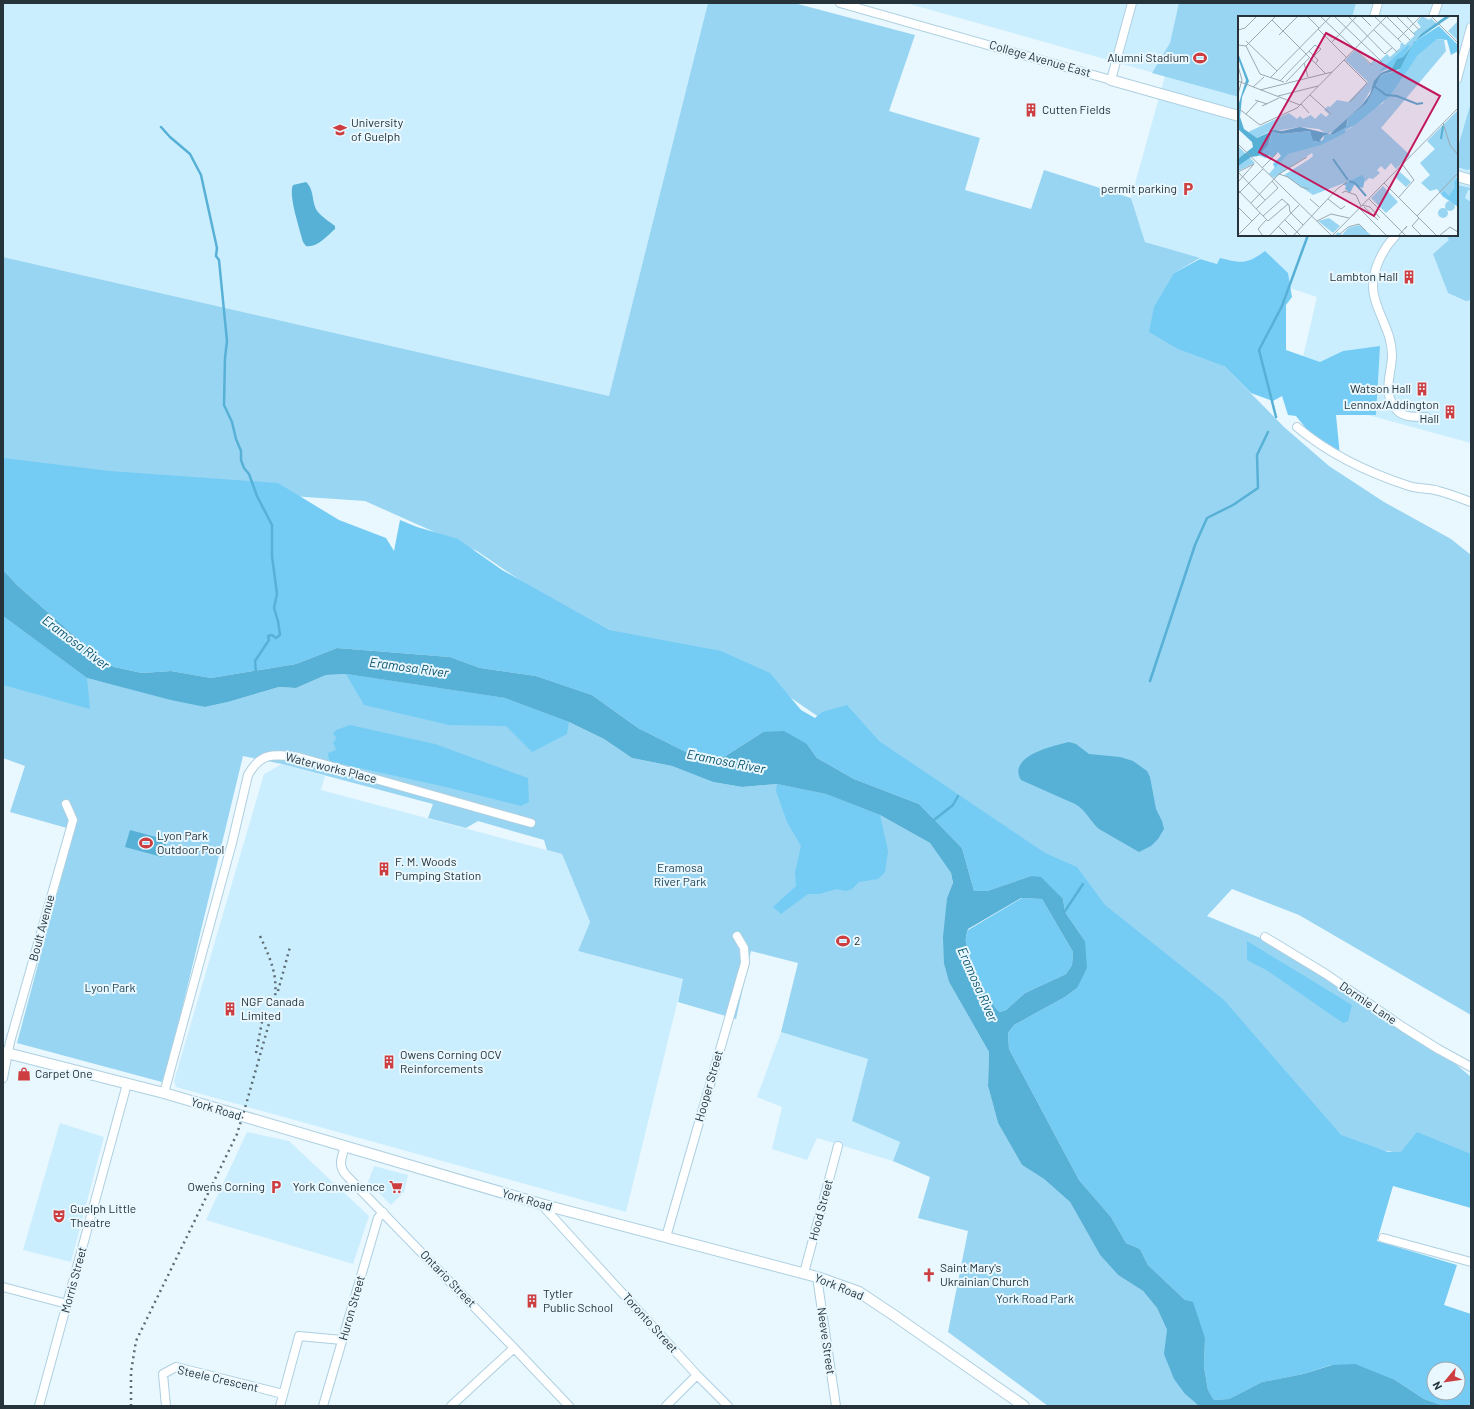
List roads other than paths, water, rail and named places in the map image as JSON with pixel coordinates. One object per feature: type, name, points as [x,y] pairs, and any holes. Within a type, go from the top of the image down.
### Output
[{"type":"main road","name":"College Avenue East","points":[[1111,80],[1238,116]]},
{"type":"main road","points":[[1458,176],[1471,180]]},
{"type":"main road","name":"York Road","points":[[5,1052],[164,1094],[542,1204],[817,1277],[859,1292],[1024,1406]]},
{"type":"street","name":"College Avenue East","points":[[842,3],[1111,80]]},
{"type":"street","points":[[1111,80],[1132,3]]},
{"type":"street","points":[[1374,16],[1378,3]]},
{"type":"street","points":[[1434,16],[1438,3]]},
{"type":"street","points":[[1458,75],[1471,27]]},
{"type":"street","points":[[1395,236],[1390,241],[1379,262],[1376,270],[1373,291],[1390,338],[1392,361],[1388,388],[1389,396],[1395,409],[1401,414],[1426,417]]},
{"type":"street","points":[[1297,427],[1314,441],[1333,453],[1356,464],[1410,486],[1438,490],[1471,502]]},
{"type":"street","name":"Waterworks Place","points":[[164,1094],[232,843],[248,776],[253,767],[262,758],[280,755],[298,757],[531,823]]},
{"type":"street","name":"Boult Avenue","points":[[3,1078],[5,1052],[72,820],[66,804]]},
{"type":"street","name":"Hooper Street","points":[[666,1237],[745,964],[744,948],[737,936]]},
{"type":"street","name":"Dormie Lane","points":[[1265,937],[1326,974],[1403,1027],[1438,1049],[1471,1067]]},
{"type":"street","name":"Morris Street","points":[[39,1406],[127,1084]]},
{"type":"street","name":"Hood Street","points":[[804,1273],[838,1146]]},
{"type":"street","name":"Ontario Street","points":[[345,1147],[340,1163],[343,1171],[569,1406]]},
{"type":"street","name":"Toronto Street","points":[[542,1204],[728,1406]]},
{"type":"street","name":"Huron Street","points":[[323,1406],[378,1218],[383,1212]]},
{"type":"street","points":[[1383,1238],[1471,1262]]},
{"type":"street","name":"Neeve Street","points":[[817,1277],[836,1406]]},
{"type":"street","points":[[3,1287],[67,1304]]},
{"type":"street","points":[[280,1406],[299,1336],[342,1340]]},
{"type":"street","points":[[451,1406],[514,1348]]},
{"type":"street","name":"Steele Crescent","points":[[166,1406],[163,1374],[176,1367],[283,1394]]},
{"type":"street","points":[[666,1406],[698,1375]]},
{"type":"water","points":[[306,182],[311,189],[314,205],[318,212],[335,226],[335,229],[325,238],[310,246],[306,246],[303,242],[292,196],[293,185]]},
{"type":"water","name":"Eramosa River","points":[[3,570],[18,586],[103,661],[114,667],[142,673],[171,671],[211,678],[296,664],[337,648],[450,657],[480,668],[536,676],[592,695],[638,728],[688,753],[724,757],[763,732],[784,731],[807,744],[817,758],[854,779],[919,804],[962,848],[974,891],[987,891],[1031,876],[1041,877],[1063,899],[1065,912],[1085,941],[1087,968],[1077,988],[1065,997],[1014,1025],[1008,1033],[1009,1049],[1079,1180],[1111,1217],[1126,1243],[1140,1249],[1148,1265],[1185,1300],[1193,1302],[1205,1338],[1204,1367],[1208,1390],[1214,1400],[1229,1399],[1262,1382],[1303,1374],[1332,1365],[1355,1364],[1395,1380],[1426,1401],[1444,1406],[1199,1406],[1185,1394],[1174,1379],[1164,1354],[1167,1330],[1157,1308],[1143,1291],[1118,1275],[1100,1255],[1070,1202],[1044,1179],[1022,1165],[998,1123],[988,1086],[989,1052],[949,982],[944,964],[943,937],[947,898],[953,883],[951,873],[930,843],[880,815],[826,794],[777,784],[742,787],[713,782],[672,766],[632,758],[604,739],[569,722],[505,698],[346,674],[326,675],[296,688],[279,687],[205,707],[171,700],[87,678],[3,616]],"holes":[[[1021,898],[1042,899],[1073,952],[1072,965],[1066,974],[1025,993],[1006,1010],[1000,1012],[984,990],[971,958],[966,937],[968,929]]]},
{"type":"water","points":[[1069,742],[1076,744],[1089,754],[1120,757],[1133,761],[1147,771],[1150,777],[1156,809],[1164,829],[1158,839],[1151,846],[1139,852],[1099,829],[1079,806],[1021,780],[1018,772],[1020,764],[1026,758],[1043,749]]},
{"type":"water","name":"Lyon Park Outdoor Pool","points":[[130,830],[167,840],[162,857],[125,847]]},
{"type":"waterway","points":[[161,127],[190,154],[201,175],[217,248],[216,256],[219,260],[227,341],[225,358],[224,405],[232,422],[236,439],[241,451],[241,460],[244,468],[249,474],[257,496],[272,525],[272,556],[277,594],[274,608],[280,635],[276,638],[272,635],[268,636],[269,640],[255,661],[256,673]]},
{"type":"waterway","points":[[1276,417],[1259,350],[1282,306],[1308,236]]},
{"type":"waterway","points":[[1150,681],[1195,545],[1207,518],[1233,505],[1258,488],[1257,455],[1268,432]]},
{"type":"waterway","points":[[934,820],[953,805],[958,796]]},
{"type":"waterway","points":[[1063,914],[1083,884]]},
{"type":"railway","points":[[260,936],[271,961],[275,977],[274,1004]]},
{"type":"railway","points":[[278,991],[290,947]]},
{"type":"railway","points":[[131,1406],[131,1372],[136,1341],[237,1134],[270,1020]]},
{"type":"railway","points":[[256,1053],[262,1022]]},
{"type":"place","name":"Alumni Stadium","points":[[1200,58]]},
{"type":"place","name":"Cutten Fields","points":[[1031,110]]},
{"type":"place","name":"University of Guelph","points":[[340,130]]},
{"type":"place","name":"permit parking","points":[[1188,189]]},
{"type":"place","name":"Lambton Hall","points":[[1409,277]]},
{"type":"place","name":"Watson Hall","points":[[1422,389]]},
{"type":"place","name":"Lennox/Addington Hall","points":[[1450,412]]},
{"type":"place","name":"Lyon Park Outdoor Pool","points":[[146,843]]},
{"type":"place","name":"F. M. Woods Pumping Station","points":[[384,869]]},
{"type":"place","name":"2","points":[[843,941]]},
{"type":"place","name":"NGF Canada Limited","points":[[230,1009]]},
{"type":"place","name":"Owens Corning OCV Reinforcements","points":[[389,1062]]},
{"type":"place","name":"Carpet One","points":[[24,1074]]},
{"type":"place","name":"Owens Corning","points":[[276,1187]]},
{"type":"place","name":"York Convenience","points":[[396,1187]]},
{"type":"place","name":"Guelph Little Theatre","points":[[59,1216]]},
{"type":"place","name":"Saint Mary's Ukrainian Church","points":[[929,1275]]},
{"type":"place","name":"Tytler Public School","points":[[532,1301]]},
{"type":"park label","name":"Eramosa River Park","points":[[680,875]]},
{"type":"park label","name":"Lyon Park","points":[[110,988]]},
{"type":"park label","name":"York Road Park","points":[[1035,1299]]}]
